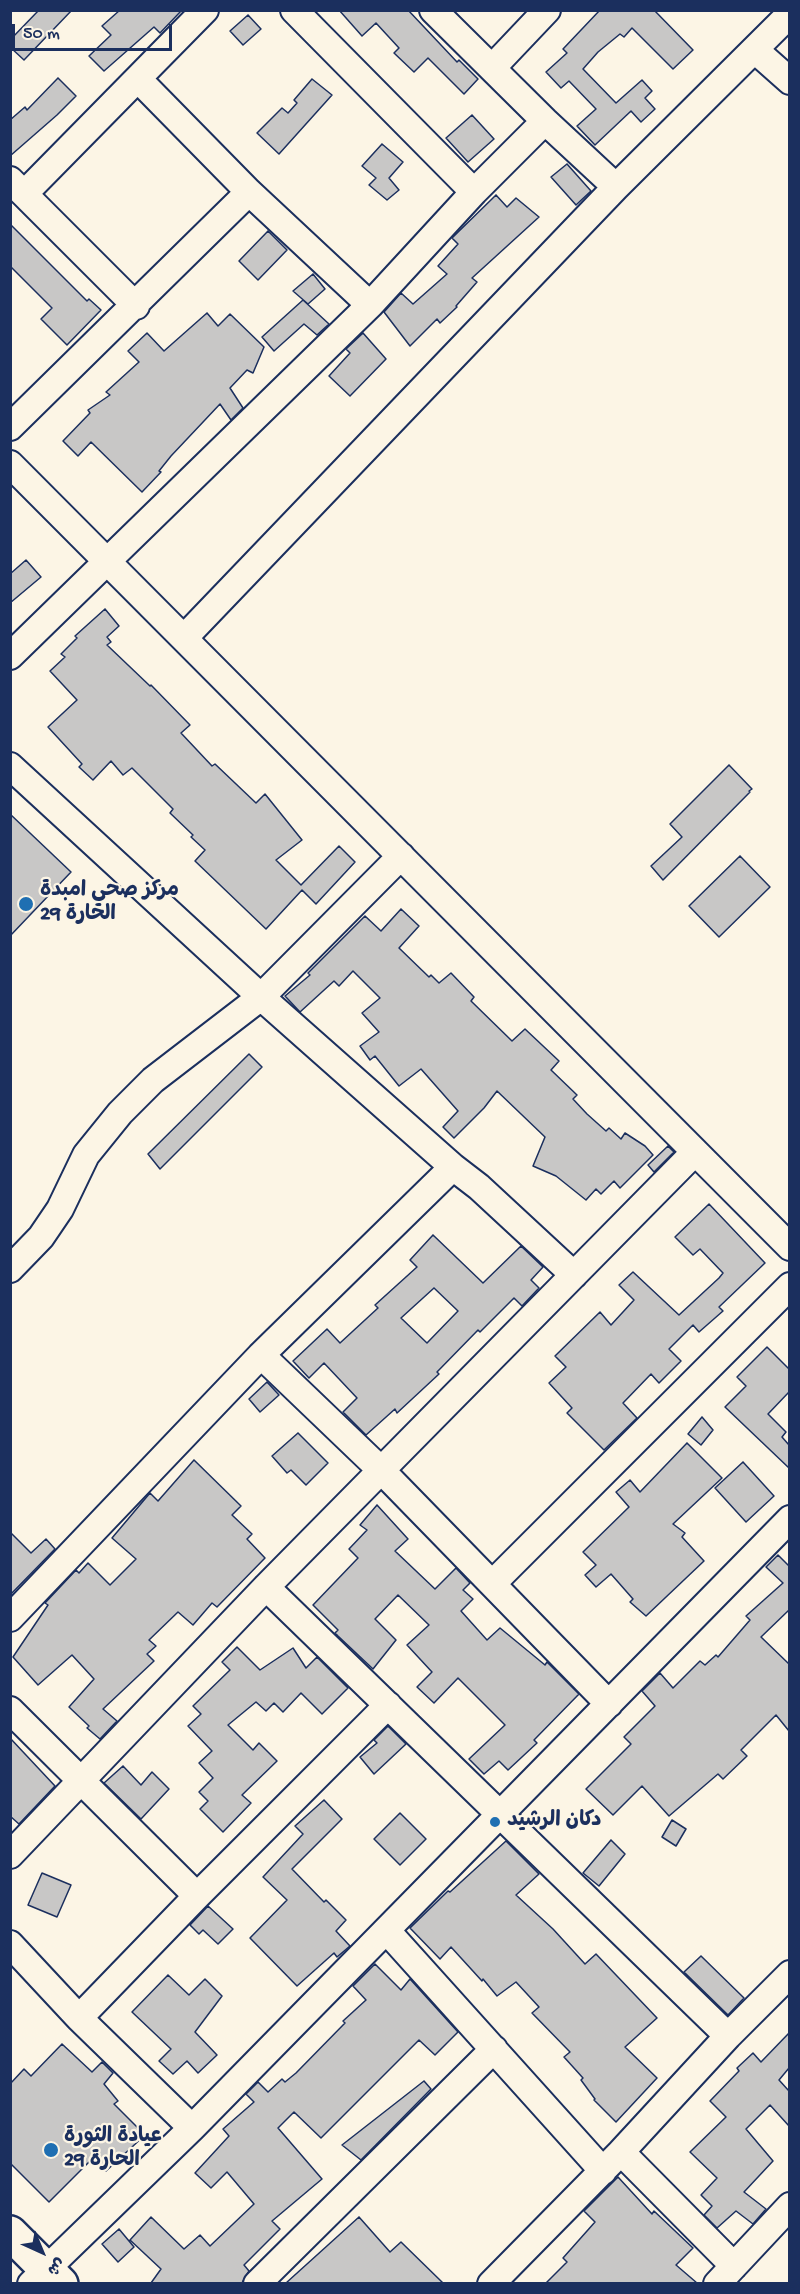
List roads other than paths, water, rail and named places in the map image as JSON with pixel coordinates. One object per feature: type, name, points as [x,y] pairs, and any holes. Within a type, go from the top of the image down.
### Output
[{"type":"main road","points":[[10,2233],[46,2278]]},
{"type":"street","points":[[136,306],[17,187],[138,79],[206,10]]},
{"type":"street","points":[[294,10],[474,192]]},
{"type":"street","points":[[433,10],[545,121],[616,187]]},
{"type":"street","points":[[492,68],[547,10]]},
{"type":"street","points":[[184,638],[616,187],[789,14]]},
{"type":"street","points":[[755,50],[789,81]]},
{"type":"street","points":[[138,79],[249,192],[370,305]]},
{"type":"street","points":[[10,656],[370,305],[474,192],[545,121]]},
{"type":"street","points":[[10,427],[136,306],[249,192]]},
{"type":"street","points":[[10,464],[789,1247]]},
{"type":"street","points":[[10,766],[261,997],[453,1167],[479,1187],[574,1275]]},
{"type":"street","points":[[10,1269],[41,1237],[60,1209],[86,1155],[120,1113],[153,1080],[261,997],[401,856]]},
{"type":"street","points":[[10,1855],[266,1587],[695,1152]]},
{"type":"street","points":[[10,1618],[261,1355],[453,1167]]},
{"type":"street","points":[[493,1583],[789,1286]]},
{"type":"street","points":[[261,1355],[382,1471],[609,1704]]},
{"type":"street","points":[[46,2278],[789,1519]]},
{"type":"street","points":[[266,1587],[728,2036]]},
{"type":"street","points":[[79,2018],[196,1896],[388,1705]]},
{"type":"street","points":[[10,1710],[196,1896]]},
{"type":"street","points":[[387,1930],[603,2171]]},
{"type":"street","points":[[10,1944],[79,2018],[192,2128]]},
{"type":"street","points":[[491,2283],[603,2171],[789,1974]]},
{"type":"street","points":[[257,2283],[494,2049]]},
{"type":"street","points":[[621,2152],[725,2275],[789,2206]]},
{"type":"place","name":"مركز صحي امبدة الحارة 29","points":[[26,904]]},
{"type":"place","name":"دكان الرشيد","points":[[495,1822]]},
{"type":"place","name":"عيادة الثورة الحارة 29","points":[[51,2150]]}]
